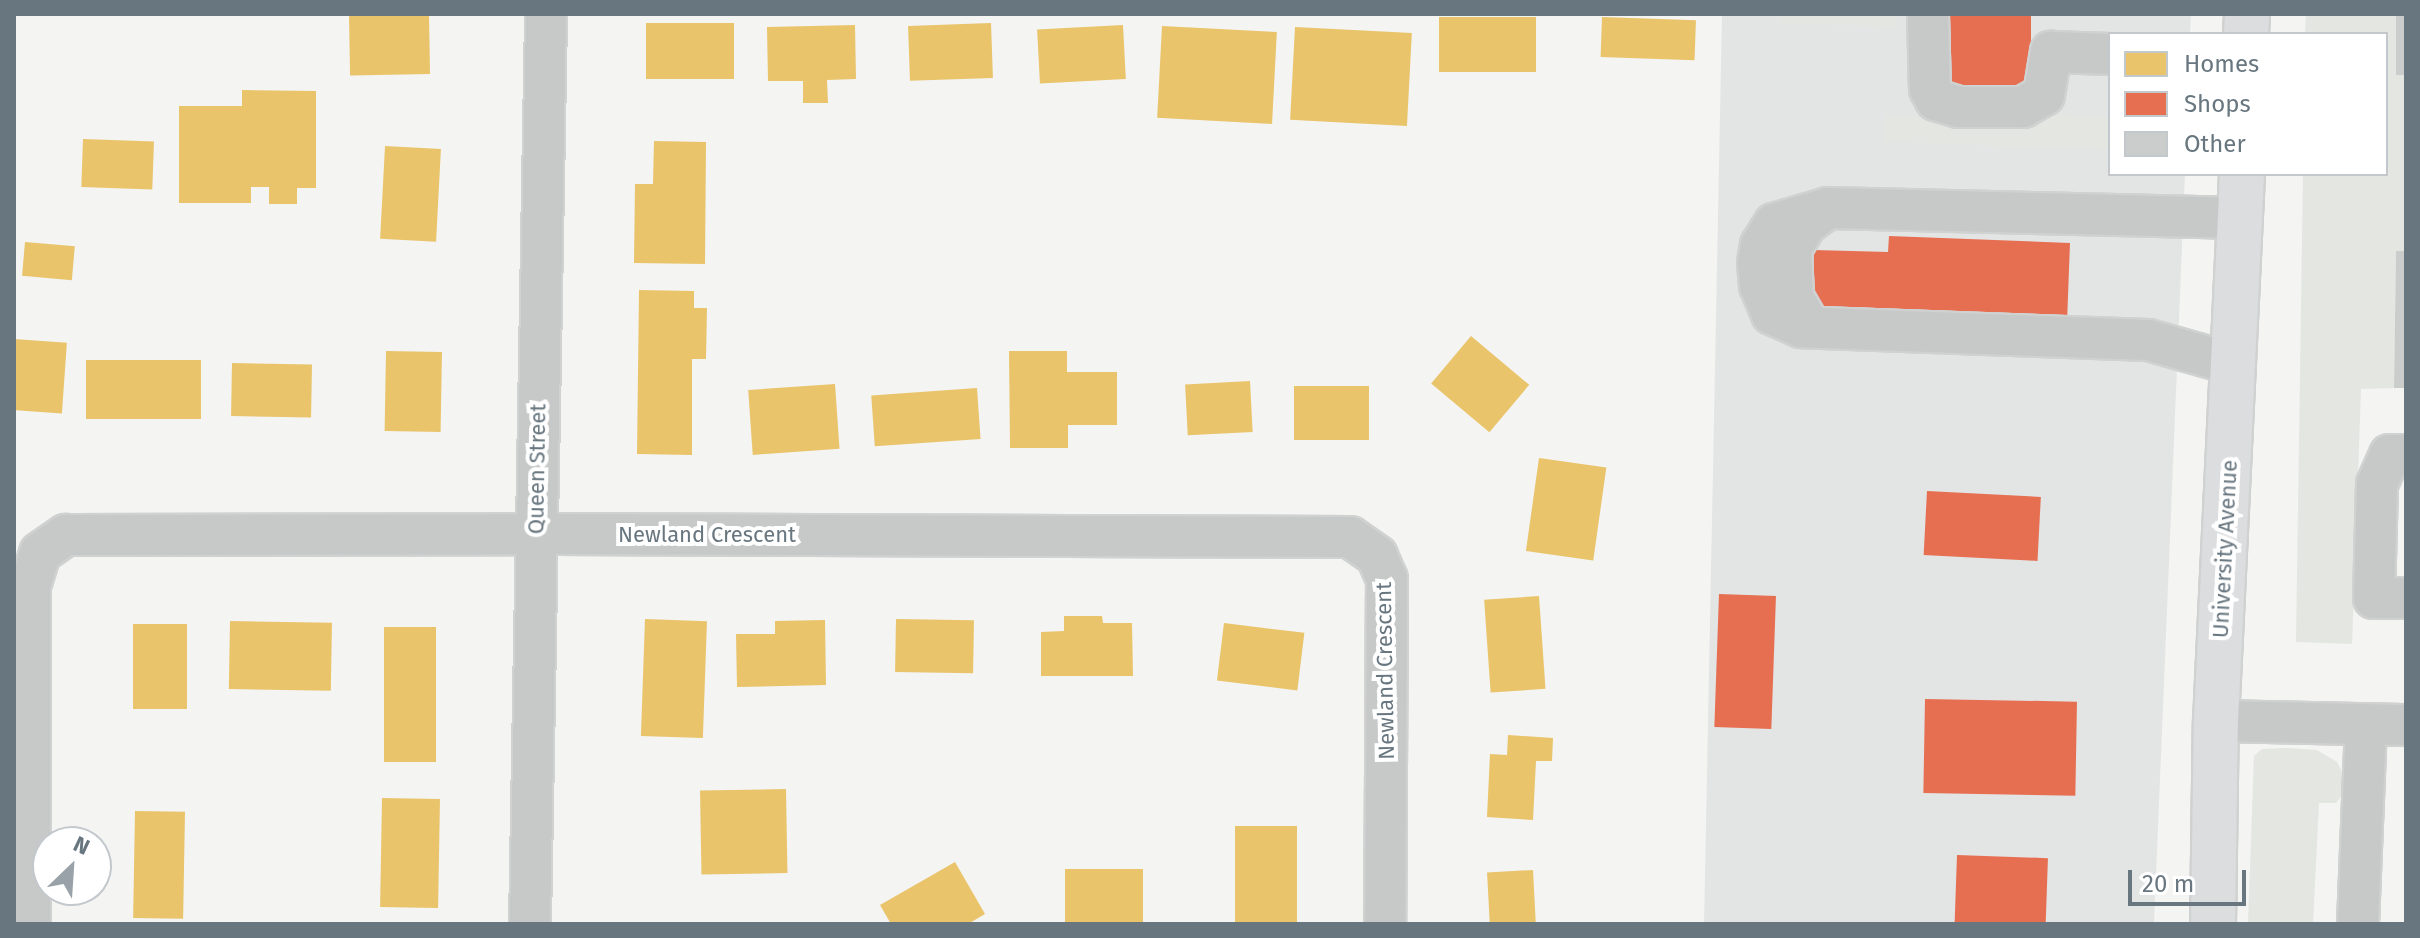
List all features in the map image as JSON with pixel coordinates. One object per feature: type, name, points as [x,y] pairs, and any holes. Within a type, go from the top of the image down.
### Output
[{"type":"main road","name":"University Avenue","points":[[2213,924],[2216,721],[2242,176]]},
{"type":"street","name":"Queen Street","points":[[530,924],[546,14]]},
{"type":"street","points":[[1928,14],[1930,89],[1936,100],[1959,107],[2023,107],[2044,95],[2051,52],[2108,54]]},
{"type":"street","points":[[2233,364],[2148,340],[1810,327],[1772,314],[1760,286],[1758,263],[1761,245],[1774,224],[1828,208],[2240,218]]},
{"type":"street","points":[[2406,455],[2390,455],[2377,484],[2374,598],[2406,598]]},
{"type":"street","name":"Newland Crescent","points":[[30,924],[30,586],[40,553],[66,535],[536,534],[1350,537],[1377,556],[1387,579],[1385,924]]},
{"type":"street","points":[[2216,721],[2406,725]]},
{"type":"street","points":[[2358,924],[2366,724]]},
{"type":"shaded area","points":[[1722,14],[2191,14],[2190,32],[2108,32],[2108,176],[2185,176],[2154,924],[1704,924]]},
{"type":"shaded area","points":[[1783,14],[1896,14],[1896,26],[1782,24]]},
{"type":"shaded area","points":[[2306,14],[2396,14],[2396,74],[2406,75],[2406,251],[2396,251],[2394,388],[2361,389],[2352,644],[2296,642],[2303,176],[2388,176],[2388,32],[2305,32]]},
{"type":"shaded area","points":[[2058,115],[2108,117],[2108,149],[1884,142],[1885,116],[2033,120]]},
{"type":"shaded area","points":[[2262,749],[2317,750],[2337,762],[2343,773],[2343,794],[2336,803],[2319,803],[2313,924],[2248,924],[2254,756]]},
{"type":"building: Homes","points":[[429,14],[430,74],[350,75],[349,15]]},
{"type":"building: Homes","points":[[1439,17],[1536,17],[1536,72],[1439,72]]},
{"type":"building: Homes","points":[[1602,17],[1696,20],[1695,60],[1601,57]]},
{"type":"building: Homes","points":[[646,23],[734,23],[734,79],[646,79]]},
{"type":"building: Homes","points":[[991,23],[993,78],[910,81],[908,26]]},
{"type":"building: Homes","points":[[855,25],[856,79],[827,80],[828,103],[803,103],[803,81],[768,81],[767,27]]},
{"type":"building: Homes","points":[[1123,25],[1126,79],[1040,83],[1037,30]]},
{"type":"building: Homes","points":[[1162,26],[1277,32],[1272,124],[1157,118]]},
{"type":"building: Homes","points":[[1295,27],[1412,33],[1407,126],[1290,120]]},
{"type":"building: Homes","points":[[242,90],[316,91],[316,188],[297,188],[297,204],[269,204],[269,187],[251,187],[251,203],[179,203],[179,106],[242,106]]},
{"type":"building: Homes","points":[[83,139],[154,141],[152,189],[81,187]]},
{"type":"building: Homes","points":[[654,141],[706,142],[705,264],[634,263],[635,184],[653,184]]},
{"type":"building: Homes","points":[[385,146],[441,149],[436,242],[380,239]]},
{"type":"building: Homes","points":[[25,242],[75,246],[72,280],[22,276]]},
{"type":"building: Homes","points":[[639,290],[694,291],[694,308],[707,308],[706,359],[692,359],[692,455],[637,454]]},
{"type":"building: Homes","points":[[1471,336],[1529,385],[1489,432],[1431,383]]},
{"type":"building: Homes","points":[[14,339],[67,343],[62,414],[14,410]]},
{"type":"building: Homes","points":[[386,351],[442,352],[441,432],[385,431]]},
{"type":"building: Homes","points":[[1009,351],[1067,351],[1067,372],[1117,372],[1117,425],[1068,425],[1068,448],[1010,448]]},
{"type":"building: Homes","points":[[86,360],[201,360],[201,419],[86,419]]},
{"type":"building: Homes","points":[[232,363],[312,364],[311,417],[231,416]]},
{"type":"building: Homes","points":[[1250,381],[1253,432],[1188,435],[1185,384]]},
{"type":"building: Homes","points":[[835,384],[840,449],[753,455],[748,390]]},
{"type":"building: Homes","points":[[1294,386],[1369,386],[1369,440],[1294,440]]},
{"type":"building: Homes","points":[[977,388],[981,439],[875,446],[871,395]]},
{"type":"building: Homes","points":[[1539,458],[1606,467],[1593,561],[1526,551]]},
{"type":"building: Homes","points":[[1539,596],[1545,689],[1491,693],[1484,600]]},
{"type":"building: Homes","points":[[1064,616],[1102,616],[1103,623],[1132,623],[1133,676],[1041,676],[1041,632],[1064,631]]},
{"type":"building: Homes","points":[[645,619],[707,621],[703,738],[641,736]]},
{"type":"building: Homes","points":[[896,619],[974,620],[973,673],[895,672]]},
{"type":"building: Homes","points":[[825,620],[826,685],[737,687],[736,634],[775,634],[775,621]]},
{"type":"building: Homes","points":[[230,621],[332,623],[331,691],[229,689]]},
{"type":"building: Homes","points":[[1224,623],[1304,633],[1297,690],[1217,681]]},
{"type":"building: Homes","points":[[133,624],[187,624],[187,709],[133,709]]},
{"type":"building: Homes","points":[[384,627],[436,627],[436,762],[384,762]]},
{"type":"building: Homes","points":[[1508,735],[1553,738],[1552,761],[1536,761],[1533,820],[1487,817],[1490,754],[1507,755]]},
{"type":"building: Homes","points":[[786,789],[787,873],[701,874],[700,791]]},
{"type":"building: Homes","points":[[382,798],[440,799],[438,908],[380,907]]},
{"type":"building: Homes","points":[[135,811],[185,812],[183,919],[133,918]]},
{"type":"building: Homes","points":[[1235,826],[1297,826],[1297,924],[1235,924]]},
{"type":"building: Homes","points":[[955,862],[985,914],[968,924],[891,924],[880,905]]},
{"type":"building: Homes","points":[[1065,869],[1143,869],[1143,924],[1065,924]]},
{"type":"building: Homes","points":[[1533,870],[1536,924],[1490,924],[1487,872]]},
{"type":"building: Shops","points":[[1942,14],[2031,14],[2031,90],[1942,90]]},
{"type":"building: Shops","points":[[1889,236],[2070,243],[2067,323],[1812,312],[1814,250],[1888,252]]},
{"type":"building: Shops","points":[[1927,491],[2041,497],[2037,561],[1924,555]]},
{"type":"building: Shops","points":[[1719,594],[1776,596],[1771,729],[1714,727]]},
{"type":"building: Shops","points":[[1925,699],[2077,702],[2075,796],[1923,793]]},
{"type":"building: Shops","points":[[1957,855],[2048,858],[2046,924],[1955,924]]},
{"type":"building: Other","points":[[2396,14],[2406,14],[2406,75],[2396,75]]},
{"type":"building: Other","points":[[2396,251],[2406,251],[2406,388],[2394,388]]}]
